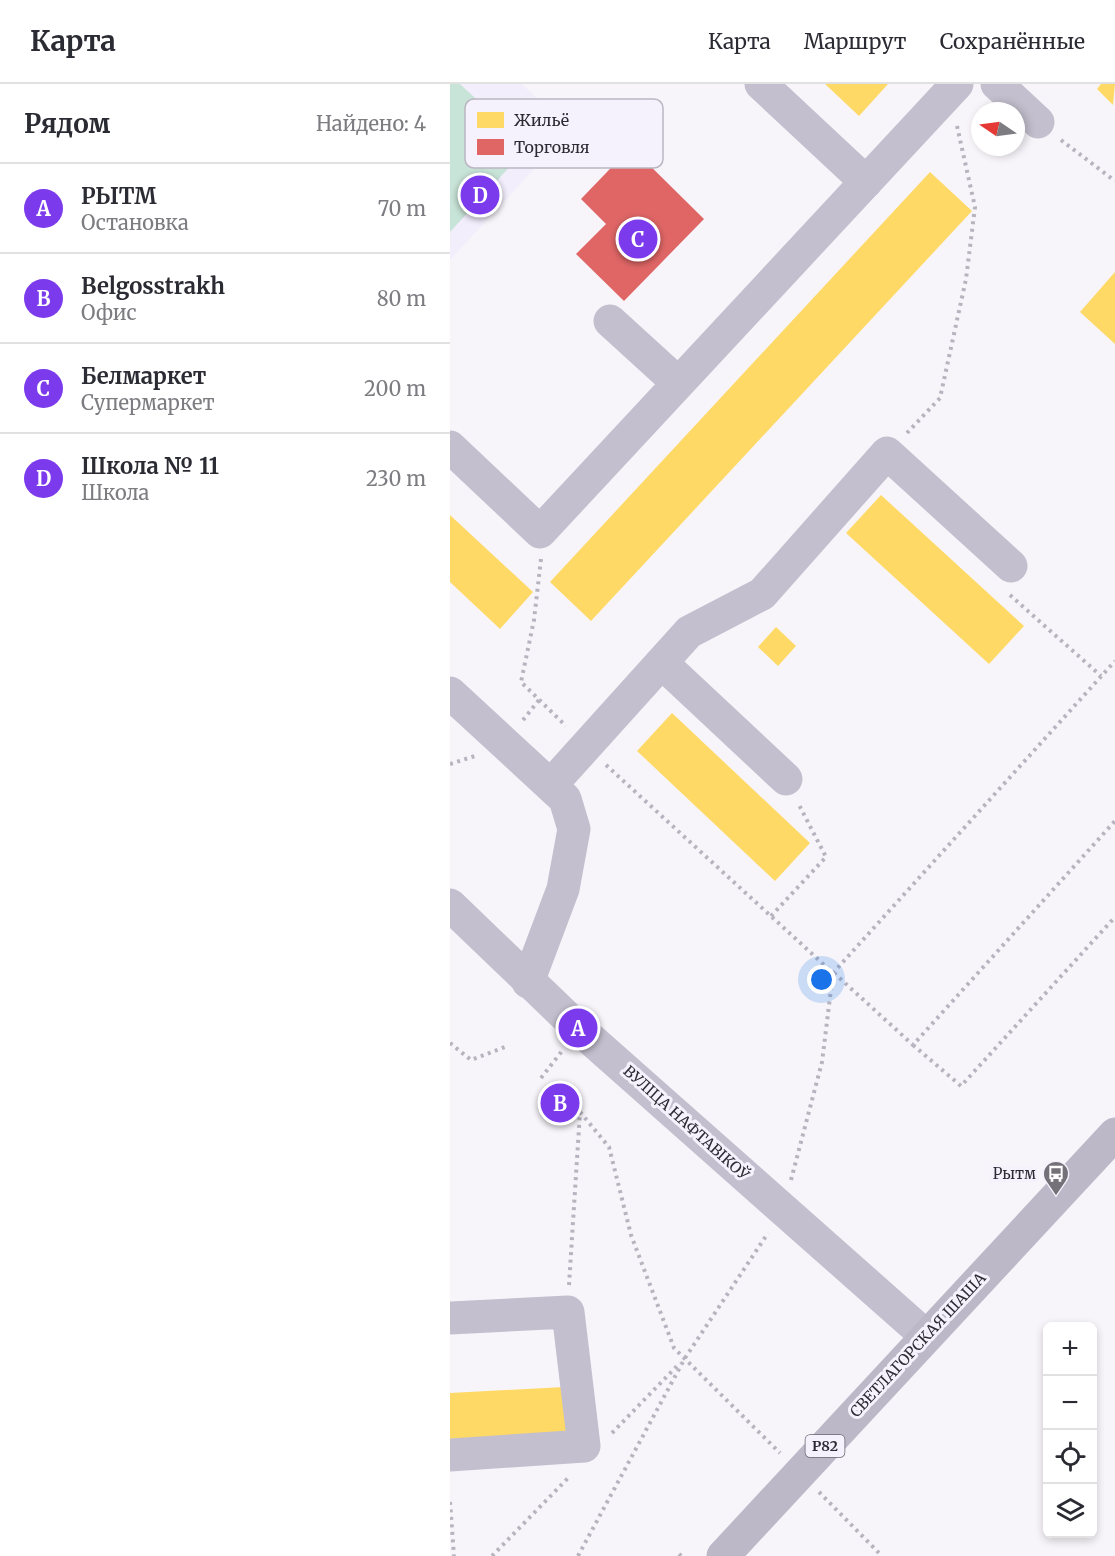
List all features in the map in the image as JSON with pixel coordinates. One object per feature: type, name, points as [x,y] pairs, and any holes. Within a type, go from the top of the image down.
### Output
[{"type":"main road","name":"СВЕТЛАГОРСКАЯ ШАША","points":[[723,1556],[1115,1134]]},
{"type":"street","points":[[761,84],[866,182]]},
{"type":"street","points":[[997,84],[1038,122]]},
{"type":"street","points":[[450,447],[540,532],[953,88]]},
{"type":"street","points":[[610,321],[678,383]]},
{"type":"street","points":[[551,785],[689,632],[762,594],[887,453],[1011,566]]},
{"type":"street","points":[[662,663],[786,780]]},
{"type":"street","points":[[450,693],[565,799],[574,830],[563,889],[528,982]]},
{"type":"street","name":"ВУЛІЦА НАФТАВІКОЎ","points":[[450,905],[528,982],[926,1336]]},
{"type":"street","points":[[450,1318],[568,1312],[584,1446],[450,1455]]},
{"type":"path","points":[[887,453],[940,398],[966,279],[975,207],[953,88]]},
{"type":"path","points":[[1038,122],[1115,181]]},
{"type":"path","points":[[771,916],[826,856],[786,780]]},
{"type":"path","points":[[913,1045],[1115,821]]},
{"type":"path","points":[[578,1556],[685,1358],[783,1210],[822,1062],[833,973],[961,1086],[1115,917]]},
{"type":"path","points":[[450,1043],[471,1060],[505,1047]]},
{"type":"path","points":[[568,1312],[580,1112],[609,1148],[631,1235],[675,1348],[882,1556]]},
{"type":"path","points":[[450,1502],[454,1556]]},
{"type":"shaded area","points":[[450,84],[522,84],[538,99],[465,99],[465,168],[535,168],[450,260]]},
{"type":"green space","points":[[450,84],[460,84],[476,99],[465,99],[465,168],[509,168],[450,232]]},
{"type":"building: Жильё","points":[[825,84],[888,84],[859,116]]},
{"type":"building: Жильё","points":[[1101,84],[1115,84],[1113,105],[1097,89]]},
{"type":"building: Жильё","points":[[930,172],[972,211],[591,621],[550,582]]},
{"type":"building: Жильё","points":[[1115,272],[1115,344],[1080,312]]},
{"type":"building: Жильё","points":[[881,495],[1024,626],[989,664],[846,533]]},
{"type":"building: Жильё","points":[[450,515],[533,592],[500,629],[450,582]]},
{"type":"building: Жильё","points":[[776,627],[796,646],[778,666],[758,647]]},
{"type":"building: Жильё","points":[[672,713],[810,843],[775,881],[637,751]]},
{"type":"building: Жильё","points":[[564,1387],[566,1432],[450,1439],[450,1393]]},
{"type":"building: Торговля","points":[[611,168],[652,168],[704,219],[624,301],[576,254],[606,224],[581,199]]},
{"type":"place","name":"Школа № 11","points":[[480,195]]},
{"type":"place","name":"Белмаркет","points":[[638,239]]},
{"type":"place","name":"РЫТМ","points":[[578,1028]]},
{"type":"place","name":"Belgosstrakh","points":[[560,1103]]},
{"type":"place","name":"Рытм","points":[[1056,1197]]}]
